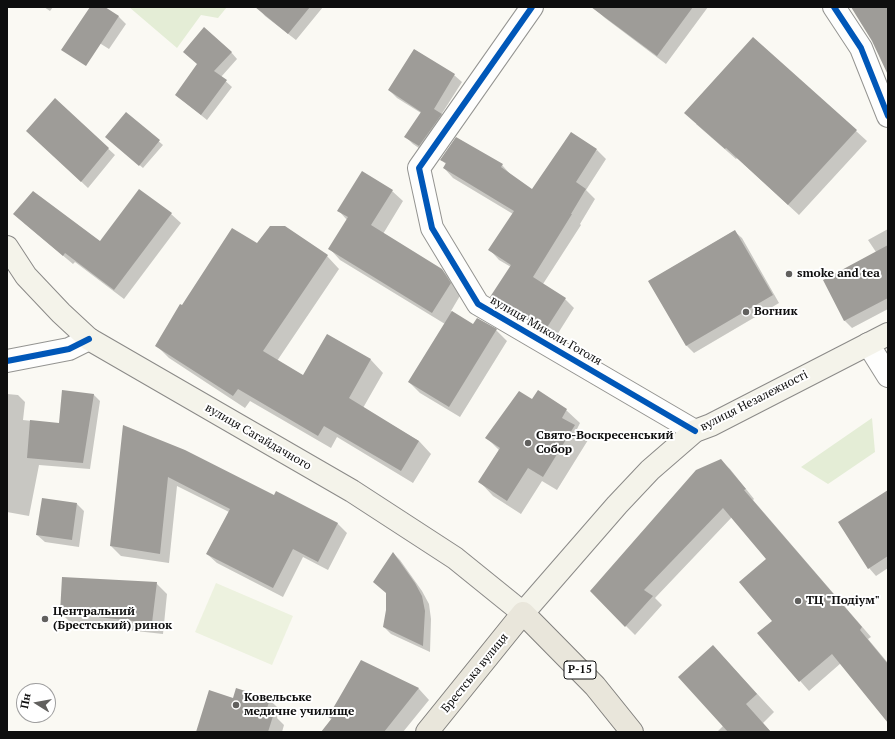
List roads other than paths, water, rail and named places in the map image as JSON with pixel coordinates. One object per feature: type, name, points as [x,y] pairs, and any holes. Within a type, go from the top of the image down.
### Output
[{"type":"main road","name":"вулиця Сагайдачного","points":[[7,247],[26,276],[89,339],[352,491],[455,558],[523,613]]},
{"type":"main road","name":"вулиця Незалежності","points":[[523,613],[626,495],[650,470],[695,431],[711,425],[888,334]]},
{"type":"main road","name":"Брестська вулиця","points":[[427,732],[523,613]]},
{"type":"main road","name":"Р-15","points":[[523,613],[595,686],[632,732]]},
{"type":"street","name":"вулиця Миколи Гоголя","points":[[532,7],[419,168],[432,228],[478,304],[695,431]]},
{"type":"street","points":[[834,7],[861,48],[888,116]]},
{"type":"street","points":[[7,362],[69,349],[89,339]]},
{"type":"street","points":[[868,344],[888,376]]},
{"type":"place","name":"smoke and tea","points":[[789,274]]},
{"type":"place","name":"Вогник","points":[[746,312]]},
{"type":"place","name":"Свято-Воскресенський Собор","points":[[528,443]]},
{"type":"place","name":"ТЦ \"Подіум\"","points":[[798,601]]},
{"type":"place","name":"Центральний (Брестський) ринок","points":[[45,619]]},
{"type":"place","name":"Ковельське медичне училище","points":[[236,705]]}]
